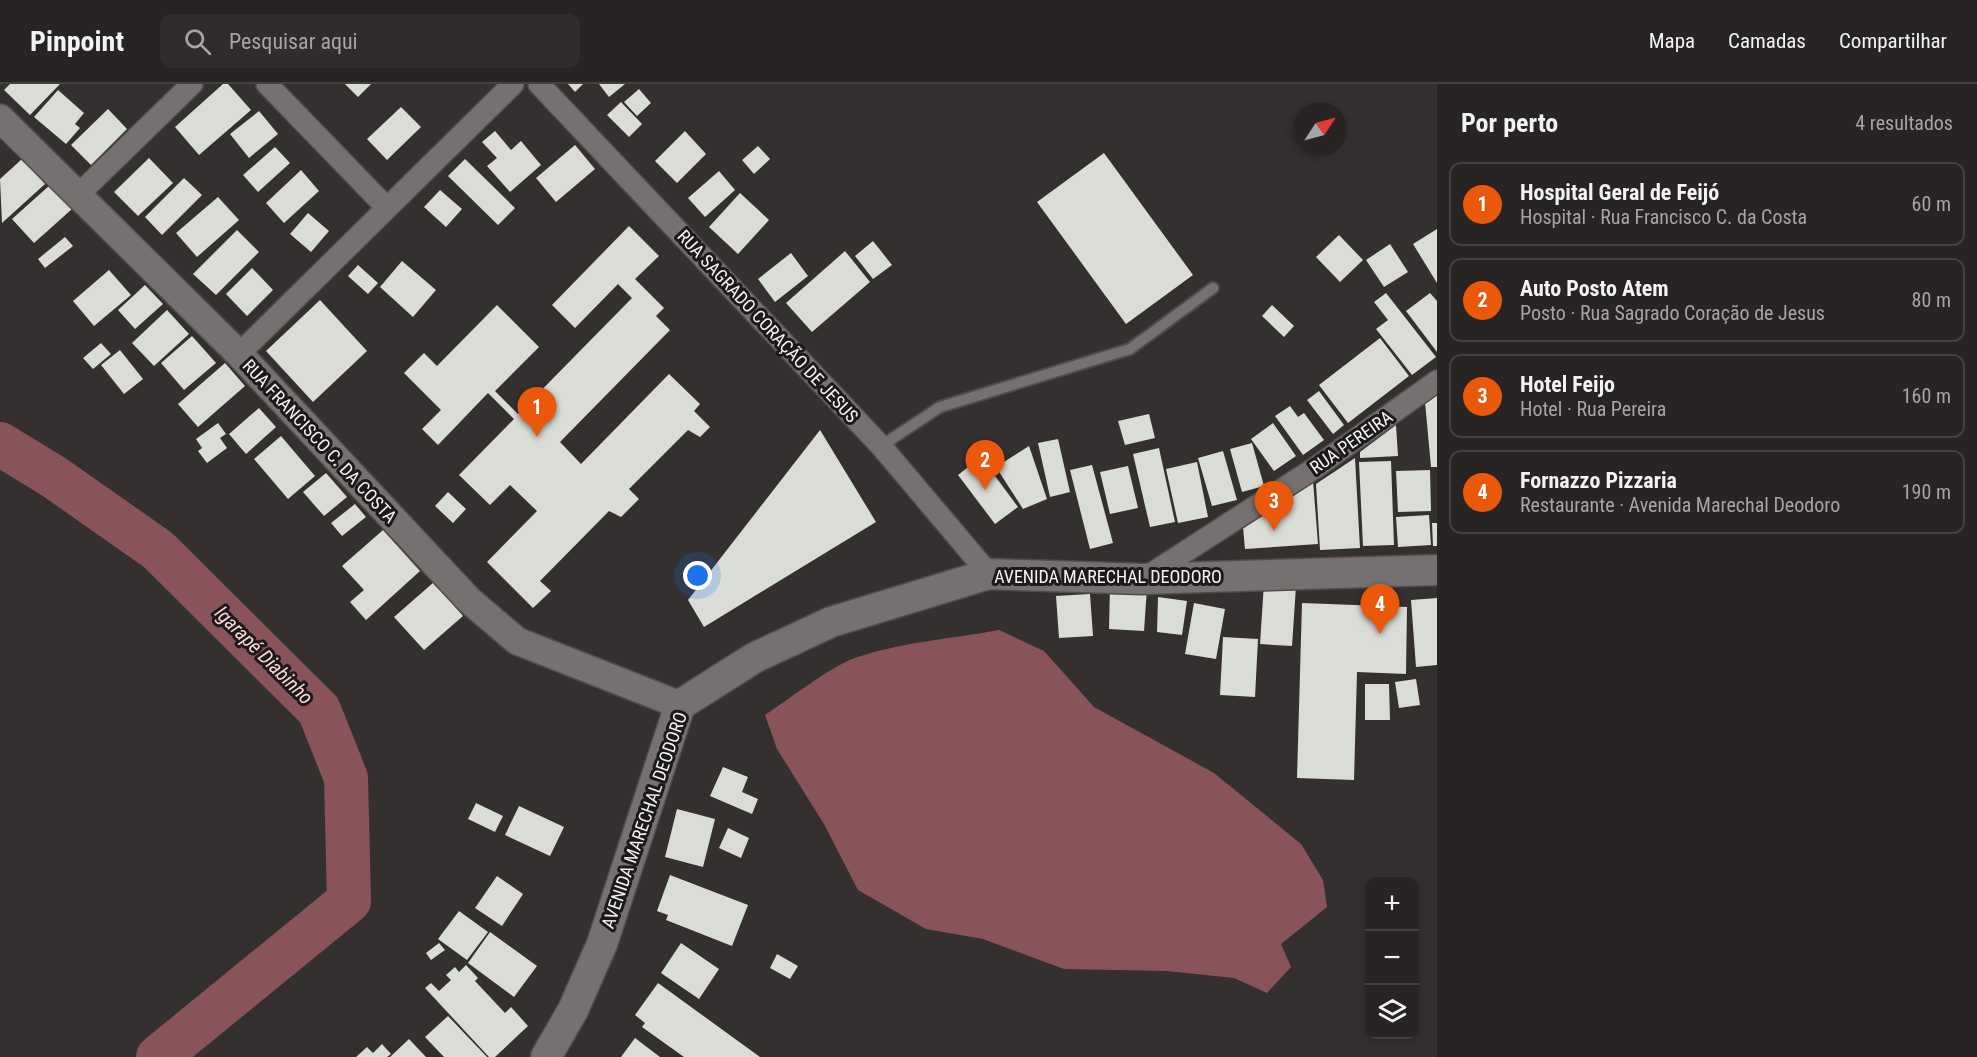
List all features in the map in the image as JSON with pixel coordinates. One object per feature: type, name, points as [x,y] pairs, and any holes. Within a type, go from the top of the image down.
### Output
[{"type":"main road","name":"AVENIDA MARECHAL DEODORO","points":[[546,1057],[573,1010],[602,944],[680,705],[754,658],[831,622],[989,574],[1142,579],[1437,570]]},
{"type":"street","points":[[78,195],[192,84]]},
{"type":"street","points":[[267,84],[386,207]]},
{"type":"street","points":[[239,354],[513,84]]},
{"type":"street","name":"RUA SAGRADO CORAÇÃO DE JESUS","points":[[539,84],[882,446],[989,574]]},
{"type":"street","name":"RUA FRANCISCO C. DA COSTA","points":[[0,118],[239,354],[469,600],[517,641],[680,705]]},
{"type":"street","name":"RUA PEREIRA","points":[[1142,579],[1315,468],[1437,381]]},
{"type":"lane","points":[[882,446],[940,407],[1130,349],[1214,288]]},
{"type":"shaded area","points":[[999,630],[1044,651],[1094,707],[1214,773],[1301,844],[1323,880],[1327,907],[1281,944],[1291,967],[1267,993],[1234,978],[1167,971],[1064,969],[983,939],[926,929],[858,890],[824,824],[777,749],[765,715],[822,676],[855,658],[908,644]]},
{"type":"building","points":[[10,84],[60,84],[30,115],[4,90]]},
{"type":"building","points":[[223,84],[228,84],[251,110],[199,155],[175,127]]},
{"type":"building","points":[[345,84],[371,84],[358,97]]},
{"type":"building","points":[[568,84],[583,84],[575,92]]},
{"type":"building","points":[[599,84],[625,84],[609,97]]},
{"type":"building","points":[[639,89],[651,103],[637,116],[624,102]]},
{"type":"building","points":[[58,90],[84,113],[75,124],[80,128],[66,144],[34,117]]},
{"type":"building","points":[[621,102],[642,124],[629,137],[607,115]]},
{"type":"building","points":[[401,107],[421,127],[387,160],[367,139]]},
{"type":"building","points":[[108,109],[127,129],[91,165],[71,145]]},
{"type":"building","points":[[259,111],[278,134],[249,158],[230,134]]},
{"type":"building","points":[[495,131],[511,150],[521,141],[541,165],[510,192],[487,166],[497,158],[482,142]]},
{"type":"building","points":[[685,131],[706,154],[677,183],[655,161]]},
{"type":"building","points":[[575,145],[595,169],[556,202],[536,178]]},
{"type":"building","points":[[758,146],[770,159],[754,174],[742,160]]},
{"type":"building","points":[[275,147],[290,163],[258,192],[243,175]]},
{"type":"building","points":[[1104,153],[1193,275],[1126,324],[1037,202]]},
{"type":"building","points":[[149,158],[173,183],[138,216],[114,192]]},
{"type":"building","points":[[22,159],[45,184],[2,223],[0,179]]},
{"type":"building","points":[[465,159],[515,208],[498,225],[448,176]]},
{"type":"building","points":[[301,170],[319,191],[284,223],[266,203]]},
{"type":"building","points":[[719,171],[735,190],[705,217],[688,198]]},
{"type":"building","points":[[184,178],[202,195],[162,235],[145,217]]},
{"type":"building","points":[[50,185],[72,209],[34,243],[12,219]]},
{"type":"building","points":[[440,190],[462,209],[446,227],[424,207]]},
{"type":"building","points":[[740,193],[769,220],[738,254],[709,227]]},
{"type":"building","points":[[218,197],[239,220],[197,257],[176,233]]},
{"type":"building","points":[[308,213],[329,231],[311,252],[290,234]]},
{"type":"building","points":[[629,226],[659,256],[635,279],[664,308],[656,316],[670,330],[560,442],[581,464],[669,374],[700,404],[694,411],[710,427],[700,437],[688,430],[629,489],[639,499],[621,517],[609,511],[540,581],[551,591],[533,608],[487,562],[537,511],[510,485],[490,505],[459,475],[514,419],[488,393],[438,445],[422,429],[441,410],[404,373],[424,353],[437,366],[497,305],[539,347],[495,391],[518,414],[632,298],[618,284],[575,328],[552,305]]},
{"type":"building","points":[[1437,229],[1437,283],[1413,244]]},
{"type":"building","points":[[237,230],[259,252],[216,295],[193,274]]},
{"type":"building","points":[[1339,235],[1363,260],[1340,282],[1316,257]]},
{"type":"building","points":[[65,237],[73,246],[45,268],[38,259]]},
{"type":"building","points":[[873,241],[892,265],[873,279],[855,256]]},
{"type":"building","points":[[1390,244],[1408,272],[1384,287],[1366,260]]},
{"type":"building","points":[[845,251],[870,282],[812,332],[786,303]]},
{"type":"building","points":[[791,253],[808,276],[775,302],[758,279]]},
{"type":"building","points":[[402,261],[436,290],[413,317],[380,287]]},
{"type":"building","points":[[358,265],[378,283],[368,294],[348,276]]},
{"type":"building","points":[[252,268],[273,290],[247,316],[226,294]]},
{"type":"building","points":[[109,270],[131,295],[94,326],[73,301]]},
{"type":"building","points":[[145,285],[163,304],[135,329],[118,310]]},
{"type":"building","points":[[1386,293],[1436,357],[1412,375],[1376,329],[1388,320],[1374,302]]},
{"type":"building","points":[[1430,293],[1437,301],[1437,352],[1406,311]]},
{"type":"building","points":[[320,300],[367,351],[313,402],[266,351]]},
{"type":"building","points":[[1272,305],[1294,326],[1284,337],[1262,316]]},
{"type":"building","points":[[167,310],[189,334],[154,366],[132,343]]},
{"type":"building","points":[[192,336],[216,363],[184,390],[161,363]]},
{"type":"building","points":[[1380,338],[1409,376],[1348,423],[1319,385]]},
{"type":"building","points":[[101,343],[111,354],[93,369],[83,358]]},
{"type":"building","points":[[120,350],[143,379],[124,394],[101,365]]},
{"type":"building","points":[[225,363],[245,386],[198,427],[178,404]]},
{"type":"building","points":[[1319,391],[1344,425],[1333,434],[1307,400]]},
{"type":"building","points":[[1437,393],[1437,467],[1431,467],[1425,402]]},
{"type":"building","points":[[1290,406],[1298,417],[1304,413],[1324,440],[1303,455],[1275,416]]},
{"type":"building","points":[[259,408],[276,427],[246,454],[229,434]]},
{"type":"building","points":[[1149,414],[1155,438],[1125,445],[1118,421]]},
{"type":"building","points":[[218,423],[226,434],[220,438],[227,448],[207,463],[198,451],[202,448],[196,439]]},
{"type":"building","points":[[1273,423],[1296,456],[1274,471],[1251,439]]},
{"type":"building","points":[[1396,425],[1398,456],[1360,458],[1360,452]]},
{"type":"building","points":[[820,430],[876,522],[704,627],[688,600]]},
{"type":"building","points":[[281,436],[315,476],[288,499],[254,459]]},
{"type":"building","points":[[1058,439],[1070,492],[1050,497],[1038,443]]},
{"type":"building","points":[[1252,443],[1264,486],[1242,492],[1230,449]]},
{"type":"building","points":[[1029,446],[1047,499],[1023,509],[996,467]]},
{"type":"building","points":[[1159,448],[1175,522],[1150,527],[1133,454]]},
{"type":"building","points":[[1223,451],[1237,500],[1212,506],[1198,458]]},
{"type":"building","points":[[981,457],[1018,507],[995,524],[958,475]]},
{"type":"building","points":[[1355,458],[1360,548],[1320,550],[1316,484]]},
{"type":"building","points":[[1391,461],[1394,545],[1363,546],[1359,462]]},
{"type":"building","points":[[1197,462],[1208,517],[1178,523],[1166,469]]},
{"type":"building","points":[[1092,465],[1113,543],[1090,549],[1070,470]]},
{"type":"building","points":[[1128,466],[1138,508],[1110,514],[1100,472]]},
{"type":"building","points":[[1430,470],[1431,511],[1398,512],[1396,471]]},
{"type":"building","points":[[326,473],[347,497],[324,516],[303,492]]},
{"type":"building","points":[[1313,481],[1318,544],[1245,549],[1243,527]]},
{"type":"building","points":[[448,492],[466,509],[453,523],[435,506]]},
{"type":"building","points":[[355,504],[366,517],[342,536],[331,523]]},
{"type":"building","points":[[1429,515],[1431,545],[1398,547],[1396,517]]},
{"type":"building","points":[[1432,523],[1437,523],[1437,546],[1433,546]]},
{"type":"building","points":[[383,530],[420,571],[366,620],[350,602],[364,590],[342,566]]},
{"type":"building","points":[[434,582],[463,616],[424,650],[394,617]]},
{"type":"building","points":[[1264,583],[1296,586],[1292,646],[1260,644]]},
{"type":"building","points":[[1110,586],[1147,588],[1144,631],[1109,629]]},
{"type":"building","points":[[1090,594],[1093,636],[1059,638],[1056,596]]},
{"type":"building","points":[[1158,597],[1187,601],[1182,635],[1157,632]]},
{"type":"building","points":[[1437,598],[1437,665],[1416,667],[1411,600]]},
{"type":"building","points":[[1194,603],[1225,609],[1216,659],[1185,654]]},
{"type":"building","points":[[1302,603],[1407,607],[1406,674],[1357,672],[1354,780],[1297,778]]},
{"type":"building","points":[[1223,637],[1258,639],[1255,697],[1220,695]]},
{"type":"building","points":[[1416,679],[1420,705],[1399,708],[1395,682]]},
{"type":"building","points":[[1365,684],[1389,684],[1390,720],[1365,720]]},
{"type":"building","points":[[723,767],[748,777],[742,792],[758,799],[752,814],[710,796]]},
{"type":"building","points":[[476,803],[503,816],[495,832],[468,819]]},
{"type":"building","points":[[519,806],[564,827],[550,856],[505,835]]},
{"type":"building","points":[[677,809],[715,819],[703,867],[665,857]]},
{"type":"building","points":[[728,828],[749,838],[741,858],[719,848]]},
{"type":"building","points":[[670,875],[748,905],[732,946],[666,920],[668,915],[657,911]]},
{"type":"building","points":[[497,876],[523,894],[502,926],[475,908]]},
{"type":"building","points":[[459,911],[488,932],[467,960],[438,939]]},
{"type":"building","points":[[490,932],[537,966],[514,997],[468,963]]},
{"type":"building","points":[[439,943],[445,950],[431,960],[426,953]]},
{"type":"building","points":[[681,943],[719,969],[699,999],[661,973]]},
{"type":"building","points":[[777,954],[798,966],[790,979],[770,968]]},
{"type":"building","points":[[466,965],[478,978],[475,981],[505,1013],[511,1007],[528,1026],[495,1057],[489,1057],[425,988],[431,983],[439,991],[451,980],[446,975],[455,967],[459,972]]},
{"type":"building","points":[[658,983],[760,1057],[684,1057],[642,1027],[645,1023],[635,1015]]},
{"type":"building","points":[[448,1016],[487,1057],[444,1057],[425,1037]]},
{"type":"building","points":[[635,1038],[660,1057],[621,1057]]},
{"type":"building","points":[[409,1039],[426,1057],[390,1057]]},
{"type":"building","points":[[382,1044],[391,1054],[387,1057],[356,1057],[367,1047],[373,1053]]},
{"type":"waterway","name":"Igarapé Diabinho","points":[[0,444],[54,477],[158,550],[319,710],[346,778],[349,901],[158,1057]]},
{"type":"place","name":"Hospital Geral de Feijó","points":[[537,437]]},
{"type":"place","name":"Auto Posto Atem","points":[[985,490]]},
{"type":"place","name":"Hotel Feijo","points":[[1274,531]]},
{"type":"place","name":"Fornazzo Pizzaria","points":[[1380,634]]}]
